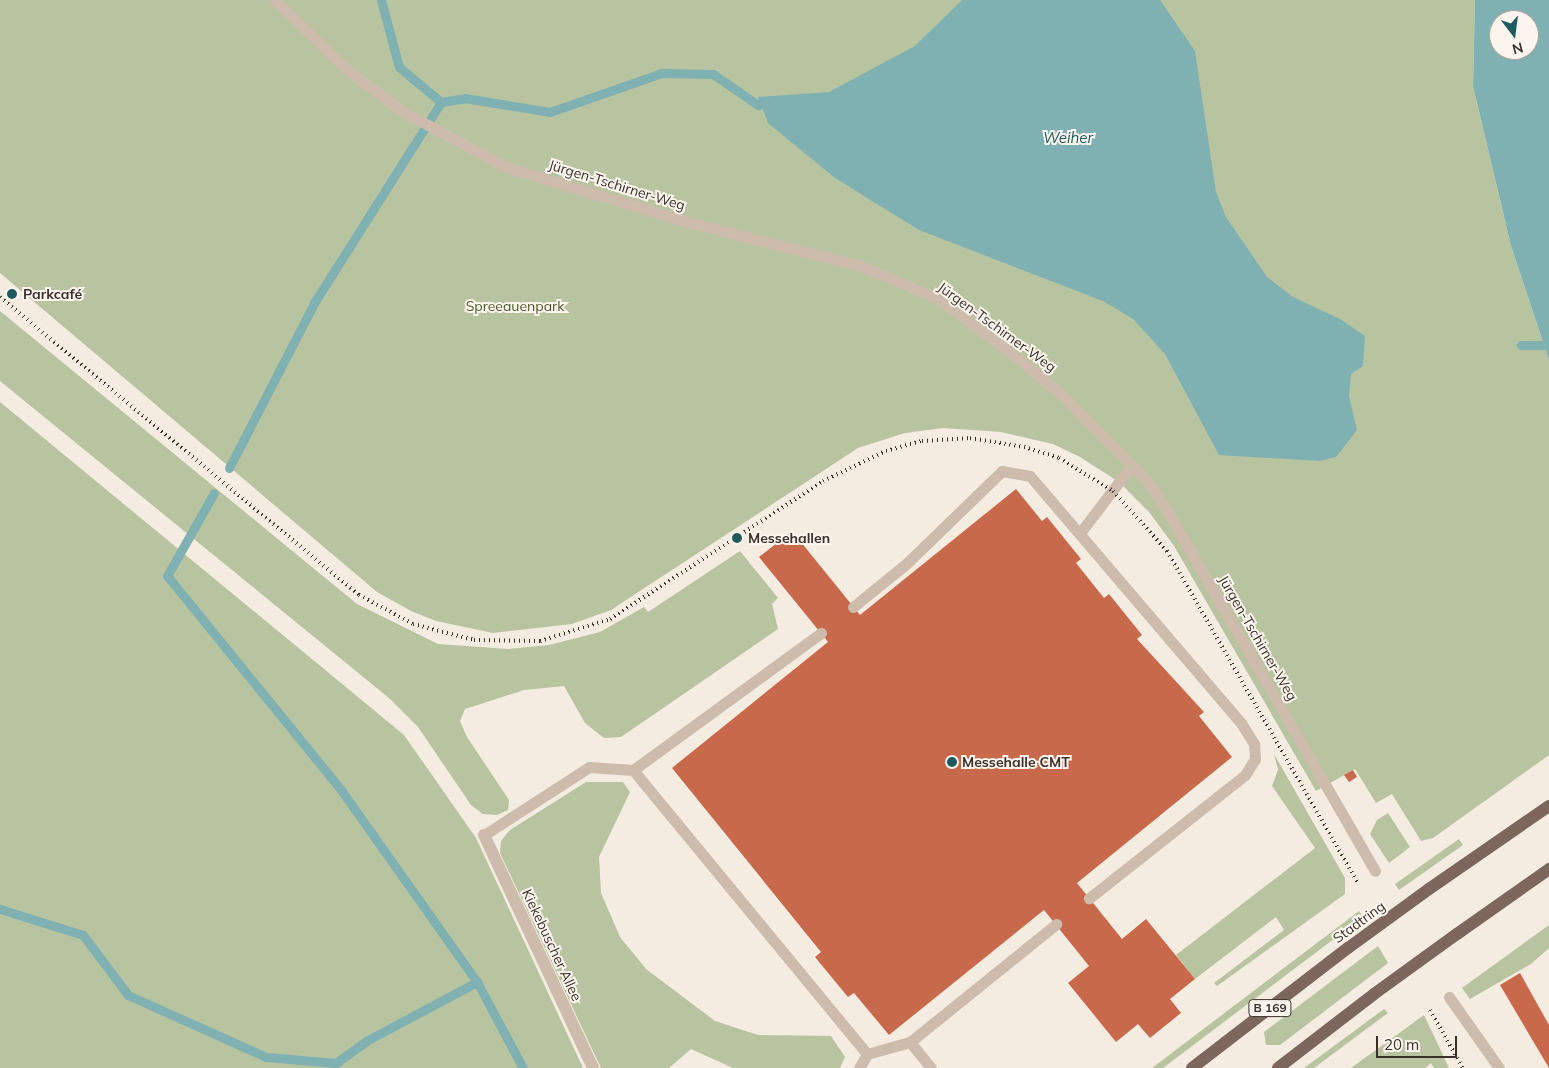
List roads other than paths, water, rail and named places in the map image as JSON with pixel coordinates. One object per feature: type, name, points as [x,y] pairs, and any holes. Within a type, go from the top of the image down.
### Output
[{"type":"main road","name":"Stadtring","points":[[1192,1068],[1348,948],[1549,806]]},
{"type":"main road","points":[[1278,1068],[1374,994],[1549,869]]},
{"type":"street","name":"Kiekebuscher Allee","points":[[484,835],[593,1068]]},
{"type":"lane","name":"Jürgen-Tschirner-Weg","points":[[275,0],[345,68],[405,113],[438,133],[506,167],[692,223],[861,266],[937,298],[1060,393],[1131,466],[1165,507],[1375,871]]},
{"type":"lane","points":[[1080,533],[1131,466]]},
{"type":"lane","points":[[853,607],[906,564],[1002,471],[1030,476],[1241,723],[1254,744],[1255,759],[1245,774],[1089,898]]},
{"type":"lane","points":[[484,835],[589,767],[633,770],[821,633]]},
{"type":"lane","points":[[633,770],[867,1054]]},
{"type":"lane","points":[[859,1068],[867,1054],[910,1042],[1056,924]]},
{"type":"lane","points":[[1449,997],[1499,1068]]},
{"type":"lane","points":[[910,1042],[931,1068]]},
{"type":"water","name":"Weiher","points":[[962,0],[1160,0],[1195,51],[1216,192],[1226,217],[1267,277],[1293,297],[1340,319],[1365,336],[1363,366],[1351,374],[1349,396],[1357,430],[1336,457],[1320,461],[1219,455],[1165,354],[1133,319],[1103,301],[919,230],[835,178],[768,123],[758,97],[829,92],[915,46]]},
{"type":"water","points":[[1475,0],[1549,0],[1549,360],[1511,246],[1473,86]]},
{"type":"waterway","points":[[381,0],[399,67],[441,102]]},
{"type":"waterway","points":[[229,468],[314,303],[441,102],[465,98],[550,112],[662,73],[713,74],[758,105]]},
{"type":"waterway","points":[[1521,345],[1544,345]]},
{"type":"waterway","points":[[0,909],[83,935],[128,995],[266,1057],[336,1063],[366,1041],[477,982],[342,791],[167,576],[214,493]]},
{"type":"waterway","points":[[477,982],[523,1068]]},
{"type":"railway","points":[[0,297],[359,595],[413,624],[474,640],[540,641],[610,619],[823,481],[886,451],[922,441],[970,438],[1024,447],[1059,458],[1113,491],[1167,551],[1358,883]]},
{"type":"railway","points":[[1430,1010],[1463,1068]]},
{"type":"place","name":"Parkcafé","points":[[12,294]]},
{"type":"place","name":"Messehallen","points":[[737,538]]},
{"type":"place","name":"Messehalle CMT","points":[[952,762]]},
{"type":"park label","name":"Spreeauenpark","points":[[515,306]]}]
